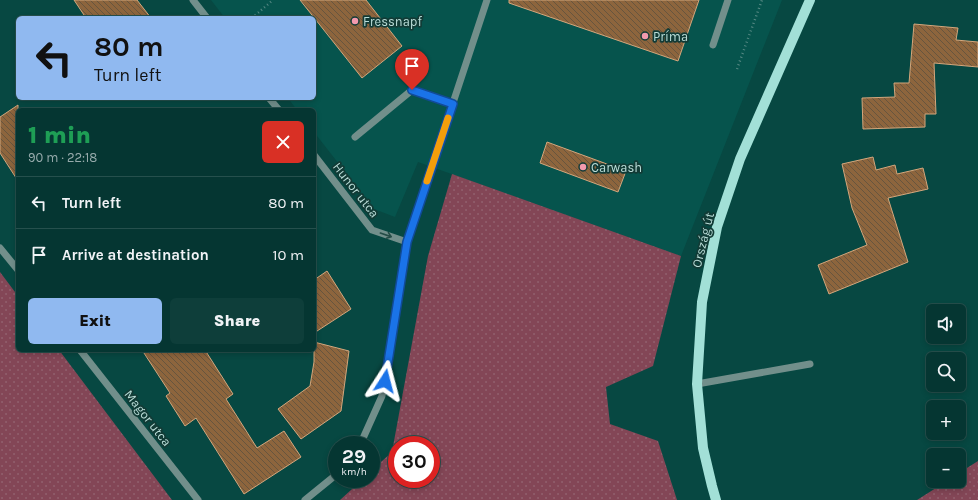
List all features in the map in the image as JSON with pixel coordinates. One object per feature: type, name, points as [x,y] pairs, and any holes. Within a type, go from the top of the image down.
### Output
[{"type":"main road","name":"Ország út","points":[[716,500],[703,448],[697,384],[702,302],[717,227],[740,159],[810,0]]},
{"type":"street","points":[[193,0],[205,16]]},
{"type":"street","points":[[364,436],[382,396],[407,242],[487,0]]},
{"type":"street","points":[[713,45],[728,0]]},
{"type":"street","points":[[355,137],[412,90],[453,104]]},
{"type":"street","points":[[271,100],[277,108]]},
{"type":"street","name":"Hunor utca","points":[[316,158],[372,230],[407,242]]},
{"type":"street","points":[[0,248],[16,268]]},
{"type":"street","name":"Magor utca","points":[[82,352],[198,500]]},
{"type":"street","points":[[697,384],[810,364]]},
{"type":"street","points":[[305,500],[328,481]]},
{"type":"path","points":[[254,16],[273,0]]},
{"type":"path","points":[[737,69],[762,0]]},
{"type":"shaded area","points":[[211,0],[782,0],[681,256],[418,162],[395,217],[374,209],[316,135],[316,108],[296,108],[290,100],[316,100],[316,16],[223,16]]},
{"type":"shaded area","points":[[452,174],[681,256],[653,366],[606,387],[610,424],[658,441],[677,500],[340,500],[353,488],[380,488],[380,463],[388,456],[388,488],[440,488],[440,436],[395,436],[428,256]]},
{"type":"shaded area","points":[[0,272],[16,293],[16,352],[61,352],[172,500],[0,500]]},
{"type":"shaded area","points":[[978,461],[978,500],[917,500],[936,488],[966,488],[966,469]]},
{"type":"building","points":[[74,0],[137,0],[149,16],[85,16]]},
{"type":"building","points":[[300,0],[366,0],[402,46],[362,78],[316,20],[316,16],[313,16]]},
{"type":"building","name":"Príma","points":[[509,0],[699,0],[678,61],[509,3]]},
{"type":"building","points":[[914,24],[958,28],[956,40],[978,42],[978,67],[934,63],[936,114],[925,114],[925,127],[863,129],[862,98],[895,97],[894,83],[909,83]]},
{"type":"building","points":[[18,105],[18,108],[16,108],[16,178],[0,153],[0,117]]},
{"type":"building","name":"Carwash","points":[[547,142],[626,171],[618,192],[540,163]]},
{"type":"building","points":[[873,157],[876,170],[895,165],[897,174],[923,168],[928,189],[888,198],[908,262],[829,294],[818,265],[867,245],[852,208],[842,164]]},
{"type":"building","points":[[327,271],[351,309],[316,332],[316,279]]},
{"type":"building","points":[[316,343],[349,351],[341,411],[301,439],[278,409],[310,386]]},
{"type":"building","points":[[143,352],[206,352],[233,394],[226,399],[257,448],[284,431],[301,457],[244,494],[196,418],[185,426],[166,396],[170,393]]},
{"type":"slow traffic","points":[[427,181],[448,118]]},
{"type":"place","name":"Fressnapf","points":[[355,21]]},
{"type":"place","name":"Príma","points":[[645,36]]},
{"type":"place","name":"Carwash","points":[[583,167]]},
{"type":"route","points":[[385,381],[407,242],[453,104],[412,90]]}]
